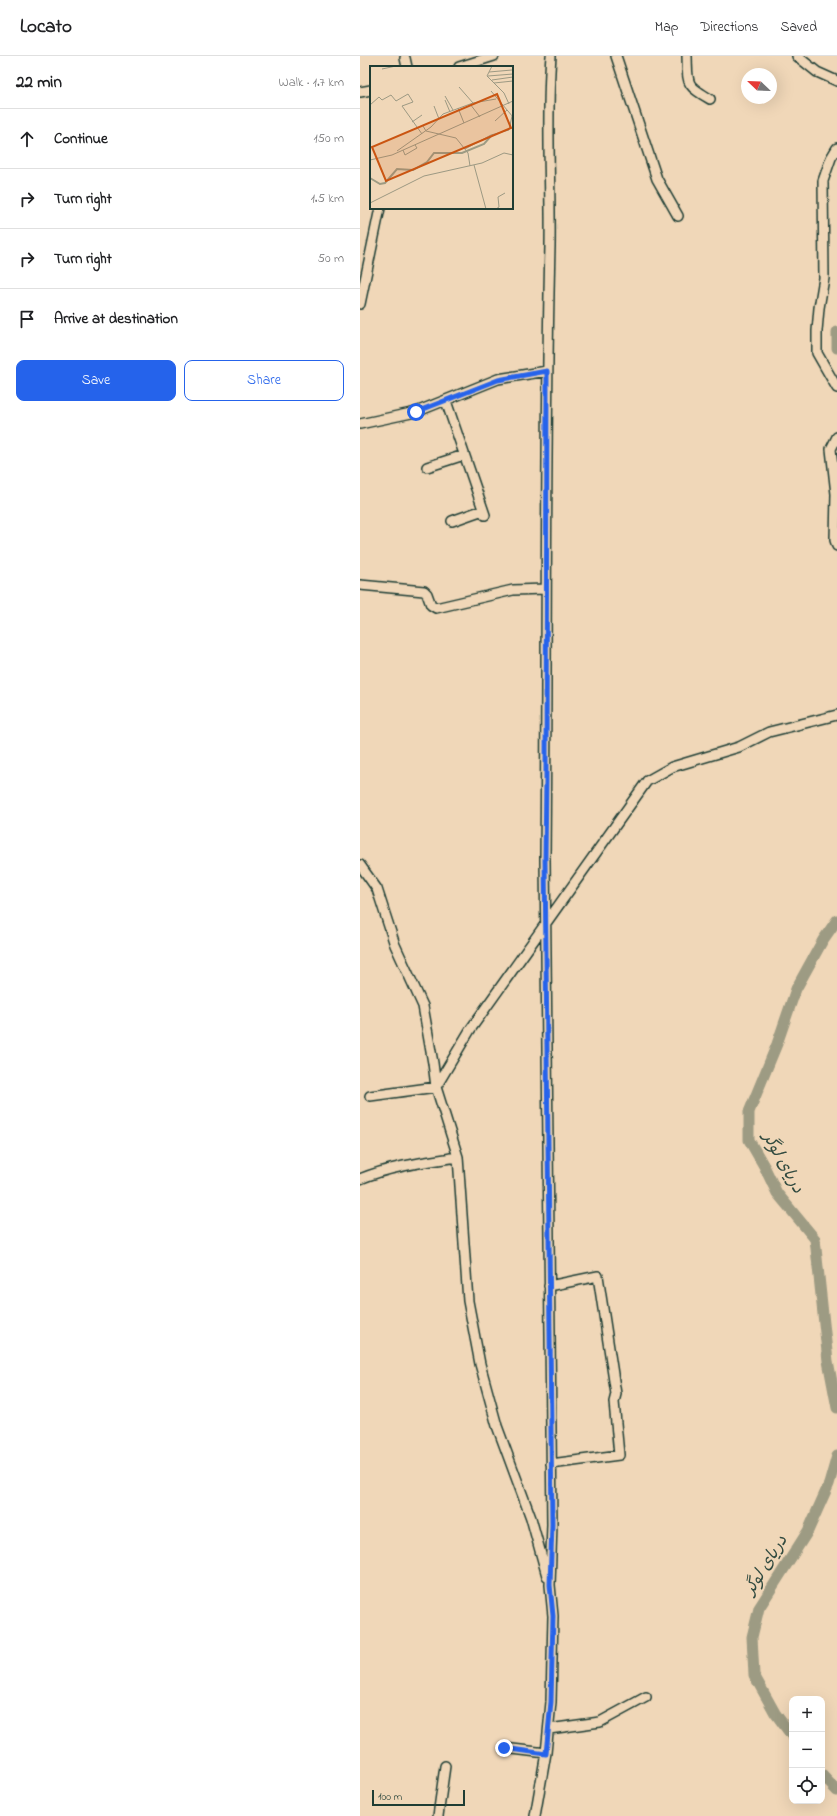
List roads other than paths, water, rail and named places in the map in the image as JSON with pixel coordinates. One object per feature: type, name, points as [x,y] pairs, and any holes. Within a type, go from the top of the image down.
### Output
[{"type":"street","points":[[462,66],[494,56]]},
{"type":"street","points":[[535,1816],[549,1729],[553,1616],[550,1585],[552,1524],[545,923],[547,371],[550,243],[551,56]]},
{"type":"street","points":[[616,56],[657,179],[678,216]]},
{"type":"street","points":[[687,56],[689,84],[710,99]]},
{"type":"street","points":[[797,56],[817,72],[837,81]]},
{"type":"street","points":[[360,92],[370,90]]},
{"type":"street","points":[[837,148],[831,158],[823,181],[824,278],[817,331],[818,353],[837,388]]},
{"type":"street","points":[[360,304],[380,209]]},
{"type":"street","points":[[360,424],[416,412],[498,380],[547,371]]},
{"type":"street","points":[[446,400],[484,512],[452,521]]},
{"type":"street","points":[[837,437],[831,449],[836,494],[835,540],[837,546]]},
{"type":"street","points":[[427,467],[464,456]]},
{"type":"street","points":[[360,585],[424,591],[427,594],[431,605],[436,608],[513,590],[546,589]]},
{"type":"street","points":[[436,1087],[470,1030],[647,781],[672,767],[739,746],[769,732],[837,715]]},
{"type":"street","points":[[361,868],[377,889],[395,945],[423,1006],[434,1063],[436,1087],[458,1157],[468,1301],[480,1364],[496,1426],[531,1518],[550,1585]]},
{"type":"street","points":[[370,1096],[436,1087]]},
{"type":"street","points":[[360,1179],[372,1174],[410,1164],[458,1157]]},
{"type":"street","points":[[549,1286],[598,1276],[616,1394],[614,1402],[619,1455],[551,1464]]},
{"type":"street","points":[[549,1729],[600,1722],[646,1697]]},
{"type":"street","points":[[504,1748],[546,1754]]},
{"type":"street","points":[[438,1816],[445,1766]]},
{"type":"waterway","name":"دریای لوگر","points":[[837,332],[837,348]]},
{"type":"waterway","name":"دریای لوگر","points":[[837,920],[823,940],[796,989],[777,1044],[749,1112],[749,1140],[777,1193],[815,1239],[828,1361],[837,1408]]},
{"type":"waterway","name":"دریای لوگر","points":[[789,1732],[775,1713],[754,1675],[752,1637],[759,1608],[808,1531],[829,1484],[837,1456]]},
{"type":"waterway","name":"دریای لوگر","points":[[825,1778],[837,1791]]}]
